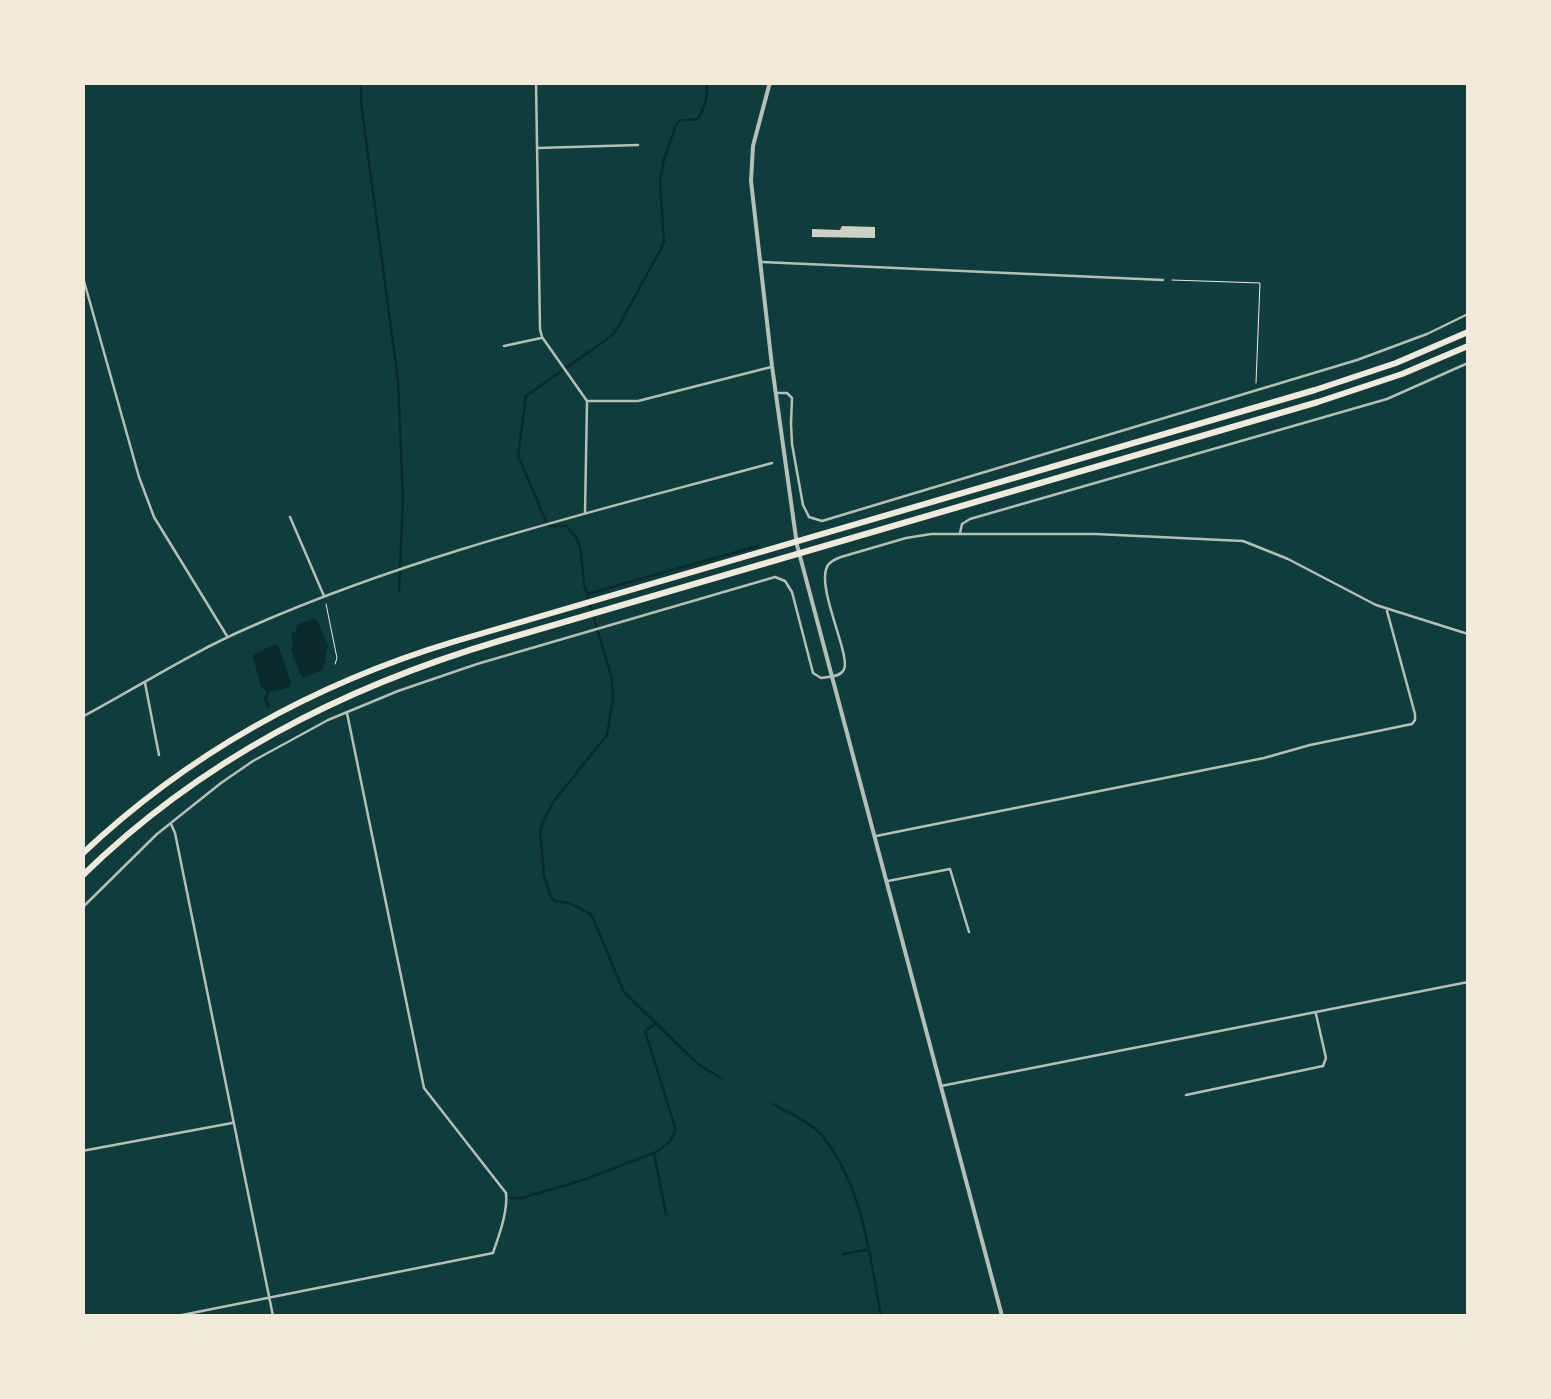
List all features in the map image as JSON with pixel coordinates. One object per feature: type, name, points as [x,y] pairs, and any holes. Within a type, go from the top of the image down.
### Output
[{"type":"highway","points":[[82,854],[132,810],[227,742],[350,678],[616,594],[1325,387],[1396,363],[1468,332]]},
{"type":"highway","points":[[82,876],[133,830],[244,750],[353,693],[410,670],[1338,396],[1468,346]]},
{"type":"street","points":[[536,82],[542,337],[587,401],[585,512]]},
{"type":"street","points":[[770,82],[751,162],[751,184],[794,529],[1002,1316]]},
{"type":"street","points":[[537,148],[638,145]]},
{"type":"street","points":[[760,262],[1163,280]]},
{"type":"street","points":[[82,274],[150,509],[228,638]]},
{"type":"street","points":[[776,393],[792,398],[790,427],[803,505],[810,517],[822,521],[1256,392],[1427,334],[1468,314]]},
{"type":"street","points":[[504,346],[542,337]]},
{"type":"street","points":[[960,534],[962,524],[970,519],[1348,411],[1468,364]]},
{"type":"street","points":[[587,401],[638,401],[772,366]]},
{"type":"street","points":[[82,717],[252,626],[325,597],[456,550],[772,463]]},
{"type":"street","points":[[290,517],[325,597]]},
{"type":"street","points":[[82,908],[171,823],[253,761],[346,712],[464,668],[776,577],[785,581],[792,592],[813,673],[821,678],[844,671],[846,661],[836,632],[825,572],[829,564],[841,557],[906,538],[931,534],[1096,534],[1242,541],[1288,558],[1386,609],[1468,634]]},
{"type":"street","points":[[874,836],[1264,758],[1412,724],[1415,714],[1386,609]]},
{"type":"street","points":[[145,682],[159,755]]},
{"type":"street","points":[[177,1316],[493,1253],[507,1196],[424,1088],[346,712]]},
{"type":"street","points":[[171,823],[273,1316]]},
{"type":"street","points":[[887,882],[950,869],[969,932]]},
{"type":"street","points":[[941,1086],[1468,982]]},
{"type":"street","points":[[1186,1094],[1324,1066],[1326,1058],[1316,1012]]},
{"type":"street","points":[[82,1150],[234,1122]]},
{"type":"path","points":[[1163,280],[1260,283],[1256,392]]},
{"type":"path","points":[[325,597],[337,658],[334,664]]},
{"type":"water","points":[[318,621],[328,646],[323,670],[304,678],[291,650],[291,631],[295,633],[297,625]]},
{"type":"water","points":[[275,644],[291,682],[290,687],[269,692],[268,708],[264,699],[267,691],[261,687],[253,657]]},
{"type":"building","points":[[842,226],[875,227],[875,238],[812,237],[812,229],[840,230]]},
{"type":"waterway","points":[[361,82],[398,381],[403,497],[399,591]]},
{"type":"waterway","points":[[676,125],[679,121],[697,119],[705,102],[707,82]]},
{"type":"waterway","points":[[675,128],[660,181],[664,243],[610,337],[526,396],[518,456],[548,526],[566,526],[580,546],[584,584],[612,679],[607,735],[544,819],[540,831],[544,876],[555,901],[591,914],[624,992],[699,1065],[723,1079]]},
{"type":"waterway","points":[[587,594],[758,546]]},
{"type":"waterway","points":[[536,1194],[654,1153],[671,1139],[675,1127],[645,1031],[655,1024]]},
{"type":"waterway","points":[[773,1104],[814,1128],[838,1159],[857,1201],[881,1316]]},
{"type":"waterway","points":[[654,1153],[666,1214]]},
{"type":"waterway","points":[[509,1198],[534,1194]]},
{"type":"waterway","points":[[843,1254],[866,1250]]}]
